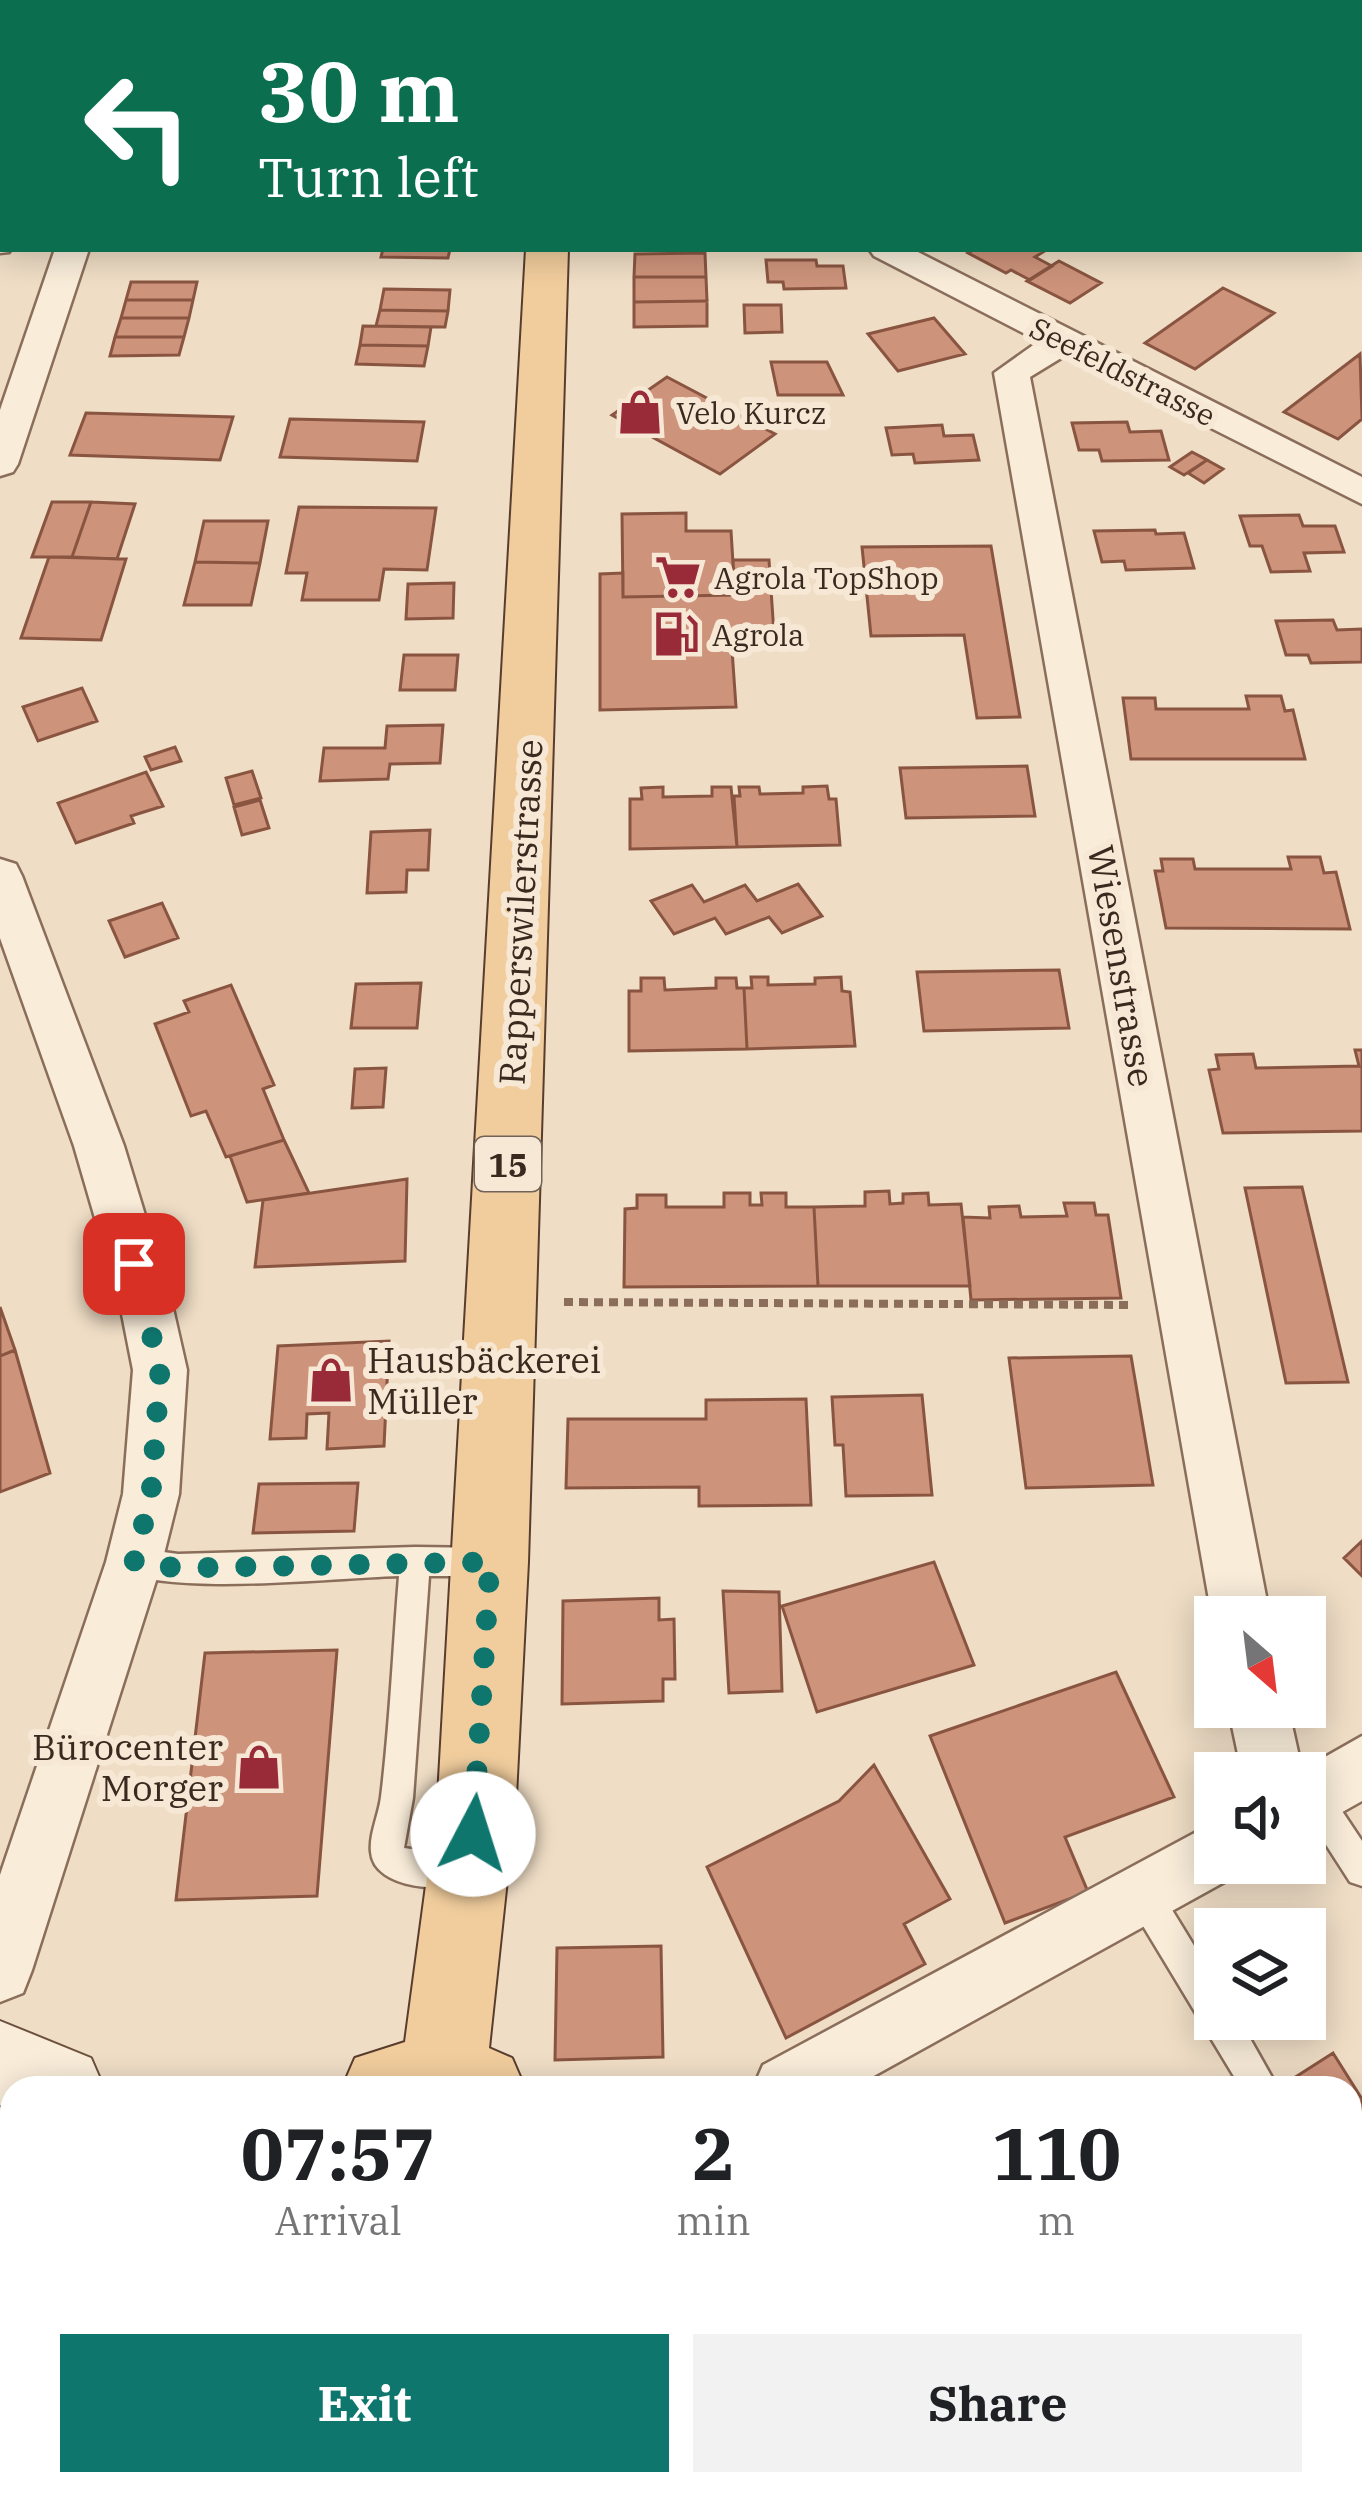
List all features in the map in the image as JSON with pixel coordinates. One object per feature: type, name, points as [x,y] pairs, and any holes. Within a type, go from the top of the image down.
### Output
[{"type":"main road","name":"Rapperswilerstrasse","points":[[438,2076],[469,1871],[490,1562],[547,252]]},
{"type":"street","points":[[0,464],[71,252]]},
{"type":"street","name":"Seefeldstrasse","points":[[892,252],[1362,492]]},
{"type":"street","name":"Wiesenstrasse","points":[[1063,341],[1012,374],[1237,1596]]},
{"type":"street","points":[[0,876],[99,1146],[146,1304],[160,1370],[151,1494],[134,1562],[0,1970]]},
{"type":"street","points":[[808,2076],[1194,1865]]},
{"type":"street","points":[[0,2063],[32,2076]]},
{"type":"lane","points":[[134,1562],[178,1568],[490,1562]]},
{"type":"lane","points":[[415,1562],[397,1798],[387,1852],[397,1865],[469,1871]]},
{"type":"lane","points":[[1326,1806],[1362,1870]]},
{"type":"lane","points":[[1143,1894],[1194,1977]]},
{"type":"lane","points":[[1232,2040],[1255,2076]]},
{"type":"path","points":[[542,1302],[1187,1306]]},
{"type":"building","points":[[382,252],[449,252],[448,258],[381,257]]},
{"type":"building","points":[[1043,252],[1035,257],[1052,266],[1030,280],[968,253]]},
{"type":"building","points":[[705,253],[706,277],[634,277],[635,254]]},
{"type":"building","points":[[766,260],[816,260],[817,266],[843,266],[846,288],[784,289],[783,282],[768,282]]},
{"type":"building","points":[[1059,261],[1101,283],[1070,303],[1027,281]]},
{"type":"building","points":[[634,277],[706,277],[707,301],[634,302]]},
{"type":"building","points":[[131,282],[197,282],[193,300],[126,300]]},
{"type":"building","points":[[1223,288],[1274,313],[1195,369],[1145,343]]},
{"type":"building","points":[[384,289],[450,290],[448,311],[380,310]]},
{"type":"building","points":[[126,300],[193,300],[189,318],[121,318]]},
{"type":"building","points":[[707,301],[707,326],[634,327],[634,302]]},
{"type":"building","points":[[744,305],[781,305],[782,332],[745,333]]},
{"type":"building","points":[[380,310],[448,311],[445,327],[376,326]]},
{"type":"building","points":[[121,318],[189,318],[184,337],[115,337]]},
{"type":"building","points":[[934,318],[965,354],[898,371],[868,334]]},
{"type":"building","points":[[363,326],[431,327],[428,346],[360,345]]},
{"type":"building","points":[[115,337],[184,337],[179,355],[110,356]]},
{"type":"building","points":[[360,345],[428,346],[424,366],[356,364]]},
{"type":"building","points":[[1360,354],[1362,419],[1338,439],[1284,412]]},
{"type":"building","points":[[771,362],[827,362],[843,395],[778,395]]},
{"type":"building","points":[[667,377],[775,434],[720,474],[612,415]]},
{"type":"building","points":[[86,413],[233,417],[220,460],[70,455]]},
{"type":"building","points":[[290,419],[424,422],[417,461],[280,457]]},
{"type":"building","points":[[1127,422],[1130,432],[1161,431],[1169,460],[1102,461],[1099,450],[1079,450],[1072,423]]},
{"type":"building","points":[[942,425],[944,436],[973,435],[979,460],[915,463],[913,454],[892,455],[886,428]]},
{"type":"building","points":[[1192,452],[1207,460],[1184,475],[1170,467]]},
{"type":"building","points":[[1207,460],[1223,469],[1204,483],[1188,473]]},
{"type":"building","points":[[52,502],[91,502],[72,557],[32,557]]},
{"type":"building","points":[[91,502],[135,504],[117,559],[72,557]]},
{"type":"building","points":[[299,507],[436,508],[427,570],[384,569],[379,600],[302,600],[307,573],[286,573]]},
{"type":"building","points":[[686,513],[686,531],[731,531],[735,595],[623,597],[622,514]]},
{"type":"building","points":[[1299,515],[1303,526],[1335,526],[1344,552],[1304,553],[1310,571],[1271,572],[1262,546],[1250,546],[1240,516]]},
{"type":"building","points":[[204,521],[268,521],[260,563],[195,562]]},
{"type":"building","points":[[1155,530],[1156,534],[1184,533],[1194,568],[1126,570],[1124,561],[1102,562],[1094,531]]},
{"type":"building","points":[[991,546],[1020,717],[977,718],[964,635],[871,636],[862,547]]},
{"type":"building","points":[[49,557],[126,559],[101,640],[21,638]]},
{"type":"building","name":"Agrola","points":[[733,560],[769,560],[774,634],[731,635],[736,707],[600,710],[600,574],[623,573],[623,597],[735,595]]},
{"type":"building","points":[[195,562],[260,563],[251,605],[184,605]]},
{"type":"building","points":[[454,583],[453,618],[406,619],[408,584]]},
{"type":"building","points":[[1333,620],[1337,630],[1362,629],[1362,662],[1311,663],[1308,655],[1286,655],[1276,621]]},
{"type":"building","points":[[404,655],[458,655],[455,690],[400,690]]},
{"type":"building","points":[[82,688],[97,721],[38,741],[23,707]]},
{"type":"building","points":[[1246,696],[1281,696],[1285,711],[1293,710],[1305,759],[1131,759],[1123,698],[1155,698],[1156,709],[1249,709]]},
{"type":"building","points":[[443,725],[440,763],[390,764],[388,779],[320,781],[324,748],[385,748],[387,726]]},
{"type":"building","points":[[175,747],[181,761],[151,770],[145,757]]},
{"type":"building","points":[[1027,766],[1035,816],[906,818],[900,768]]},
{"type":"building","points":[[252,771],[261,798],[234,805],[226,778]]},
{"type":"building","points":[[146,772],[163,806],[131,816],[134,823],[76,843],[58,803]]},
{"type":"building","points":[[827,786],[829,799],[836,799],[840,845],[737,847],[734,796],[740,796],[739,787],[759,787],[760,794],[803,793],[803,787]]},
{"type":"building","points":[[663,787],[663,797],[712,796],[712,787],[731,787],[737,847],[630,849],[630,799],[642,799],[641,788]]},
{"type":"building","points":[[260,800],[269,828],[242,835],[234,807]]},
{"type":"building","points":[[430,830],[428,870],[407,870],[406,892],[367,893],[371,832]]},
{"type":"building","points":[[1288,857],[1320,857],[1324,873],[1336,872],[1350,929],[1166,928],[1155,871],[1163,871],[1161,859],[1193,859],[1195,869],[1291,869]]},
{"type":"building","points":[[798,884],[822,916],[782,933],[769,917],[726,934],[715,918],[674,934],[651,901],[692,885],[704,902],[745,885],[757,901]]},
{"type":"building","points":[[162,903],[178,938],[125,957],[109,921]]},
{"type":"building","points":[[1059,970],[1069,1028],[924,1031],[917,972]]},
{"type":"building","points":[[751,977],[768,977],[768,985],[815,984],[815,978],[841,977],[842,991],[850,992],[855,1046],[747,1049],[744,988],[752,988]]},
{"type":"building","points":[[641,978],[664,978],[665,990],[716,988],[716,978],[736,978],[737,988],[744,988],[747,1049],[629,1051],[629,991],[641,991]]},
{"type":"building","points":[[421,983],[417,1028],[351,1028],[356,984]]},
{"type":"building","points":[[231,985],[274,1085],[263,1089],[284,1140],[226,1157],[206,1111],[191,1116],[155,1024],[189,1012],[184,1001]]},
{"type":"building","points":[[1355,1050],[1362,1050],[1362,1131],[1223,1133],[1209,1070],[1219,1069],[1216,1055],[1253,1054],[1256,1068],[1359,1066]]},
{"type":"building","points":[[386,1068],[383,1107],[352,1108],[355,1069]]},
{"type":"building","points":[[284,1140],[309,1193],[247,1202],[230,1156]]},
{"type":"building","points":[[407,1179],[405,1261],[255,1267],[263,1200]]},
{"type":"building","points":[[1302,1187],[1348,1382],[1286,1383],[1245,1188]]},
{"type":"building","points":[[889,1191],[890,1204],[903,1203],[903,1194],[928,1193],[929,1205],[961,1204],[970,1286],[818,1286],[814,1207],[865,1206],[865,1192]]},
{"type":"building","points":[[724,1193],[750,1193],[750,1205],[762,1205],[761,1193],[786,1193],[786,1207],[814,1207],[818,1286],[624,1287],[625,1209],[637,1208],[637,1195],[666,1195],[666,1207],[724,1207]]},
{"type":"building","points":[[1064,1203],[1094,1203],[1096,1215],[1108,1215],[1121,1298],[971,1300],[963,1217],[990,1218],[989,1207],[1019,1206],[1021,1217],[1067,1216]]},
{"type":"building","points":[[0,1307],[15,1350],[0,1356]]},
{"type":"building","name":"Hausbäckerei Müller","points":[[389,1341],[384,1446],[327,1449],[329,1413],[307,1414],[306,1438],[270,1439],[278,1346]]},
{"type":"building","points":[[15,1350],[50,1473],[0,1492],[0,1356]]},
{"type":"building","points":[[1131,1356],[1153,1485],[1026,1488],[1009,1358]]},
{"type":"building","points":[[922,1395],[932,1495],[846,1496],[843,1445],[835,1445],[832,1397]]},
{"type":"building","points":[[806,1399],[811,1505],[699,1506],[699,1487],[566,1488],[568,1419],[706,1419],[706,1400]]},
{"type":"building","points":[[358,1483],[354,1531],[253,1533],[259,1484]]},
{"type":"building","points":[[1362,1541],[1362,1576],[1344,1558]]},
{"type":"building","points":[[934,1562],[974,1665],[817,1712],[782,1606]]},
{"type":"building","points":[[723,1591],[779,1592],[782,1691],[729,1693]]},
{"type":"building","points":[[659,1598],[659,1620],[674,1619],[675,1679],[663,1679],[663,1701],[562,1704],[563,1601]]},
{"type":"building","name":"Bürocenter Morger","points":[[337,1650],[317,1896],[176,1900],[205,1653]]},
{"type":"building","points":[[1116,1672],[1174,1797],[1065,1837],[1088,1892],[1005,1923],[930,1736]]},
{"type":"building","points":[[874,1765],[950,1899],[904,1924],[925,1964],[786,2038],[707,1867],[839,1801]]},
{"type":"building","points":[[661,1946],[663,2057],[555,2060],[557,1948]]},
{"type":"building","points":[[1333,2053],[1348,2076],[1297,2076]]},
{"type":"place","name":"Velo Kurcz","points":[[640,412]]},
{"type":"place","name":"Agrola TopShop","points":[[678,577]]},
{"type":"place","name":"Agrola","points":[[676,634]]},
{"type":"place","name":"Hausbäckerei Müller","points":[[331,1380]]},
{"type":"place","name":"Bürocenter Morger","points":[[259,1767]]},
{"type":"route","points":[[134,1264],[160,1370],[151,1494],[134,1562],[178,1568],[490,1562],[473,1834]]}]
